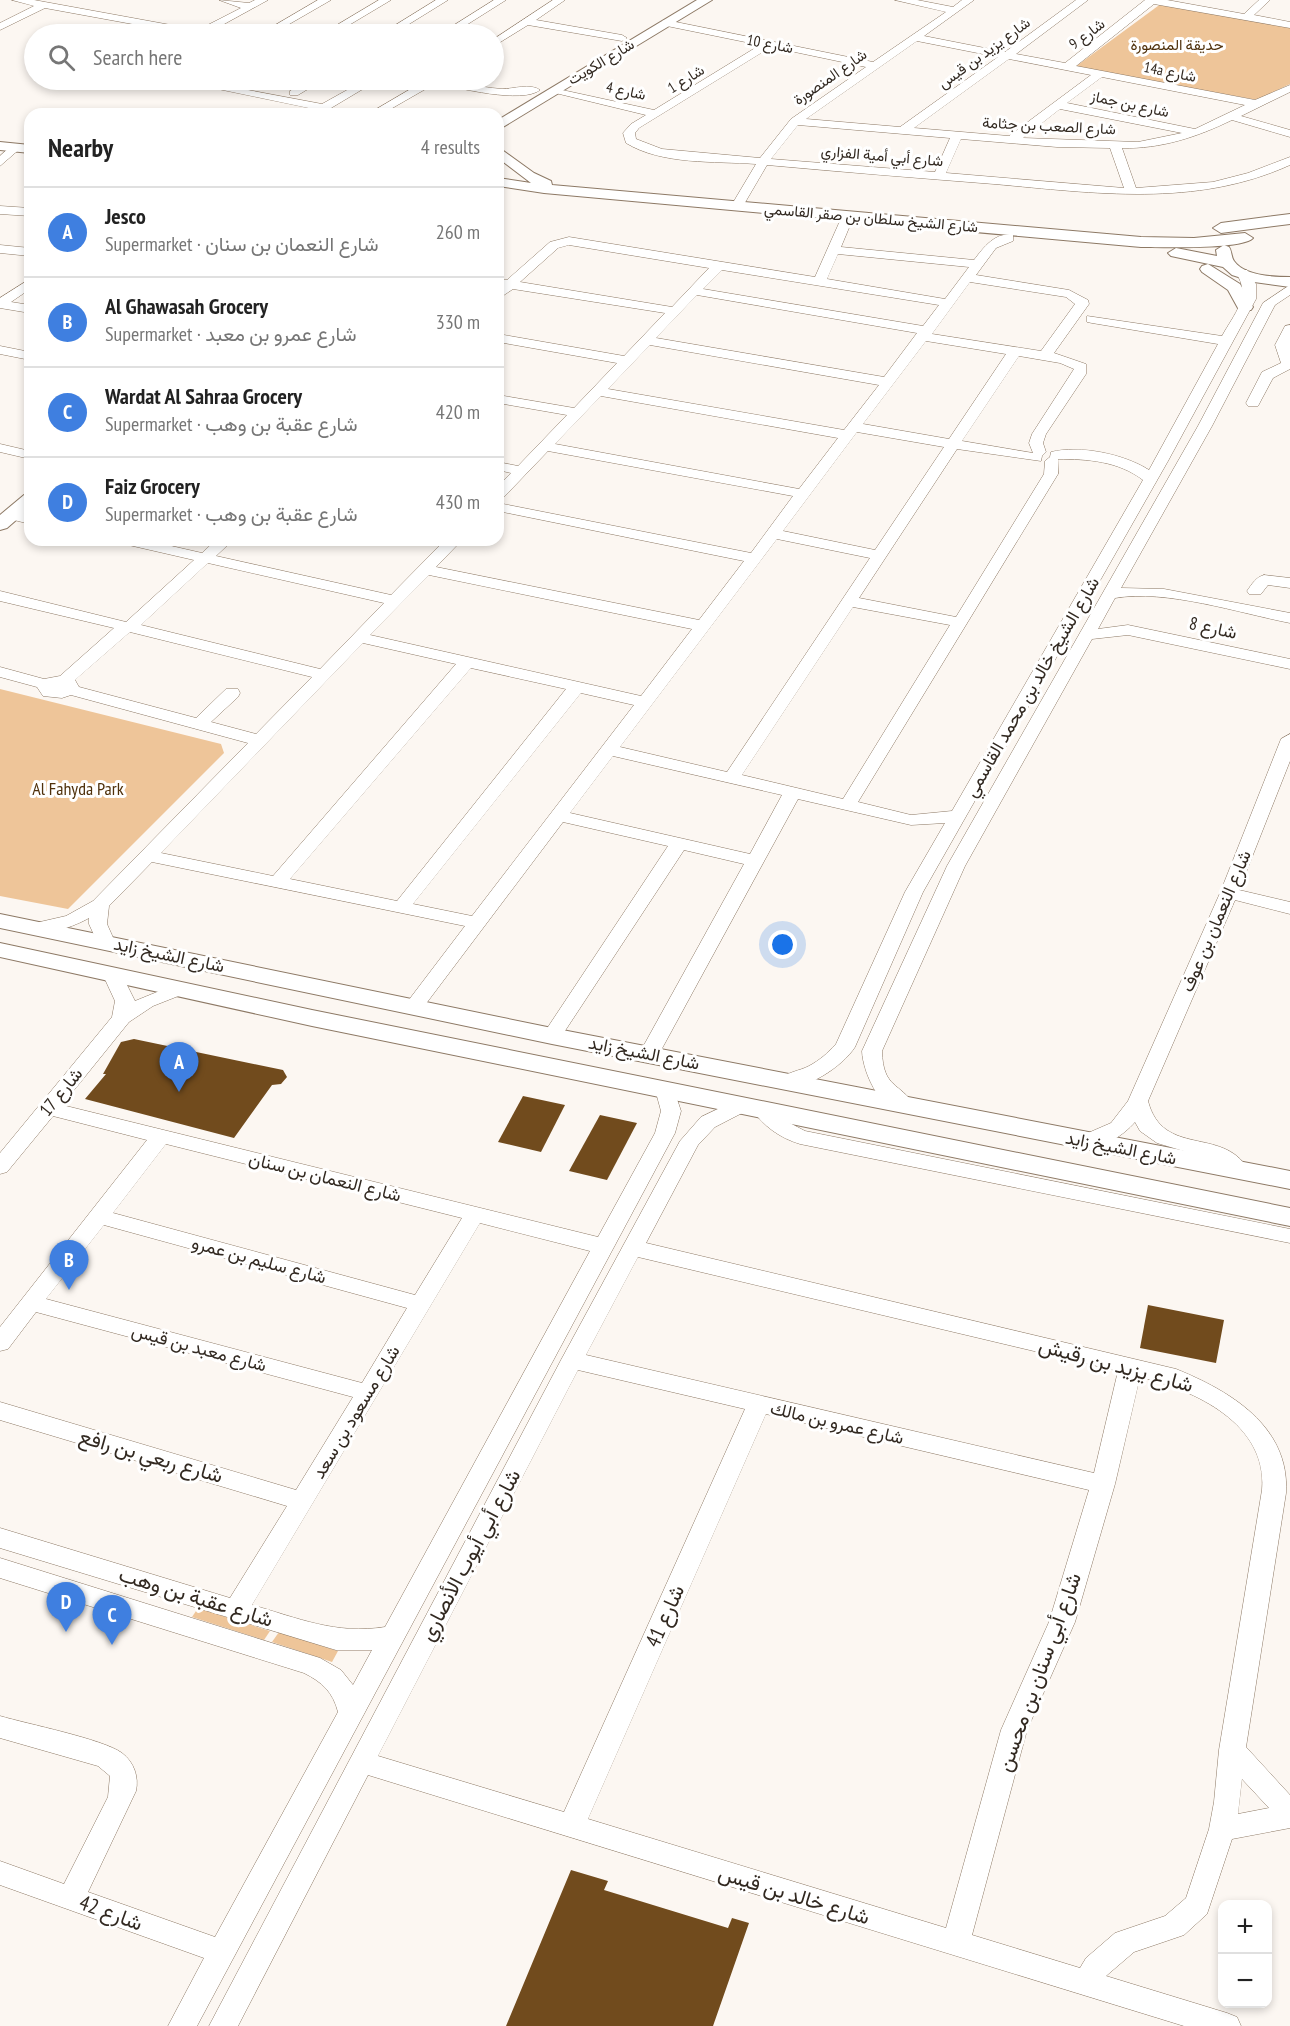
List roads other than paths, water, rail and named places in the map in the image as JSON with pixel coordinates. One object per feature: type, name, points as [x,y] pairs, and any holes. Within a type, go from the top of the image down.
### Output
[{"type":"main road","name":"شارع الكويت","points":[[504,109],[583,60],[688,0]]},
{"type":"main road","name":"شارع الكويت","points":[[504,122],[576,76],[706,0]]},
{"type":"main road","points":[[576,76],[566,76],[581,66],[583,60]]},
{"type":"main road","points":[[0,139],[24,145]]},
{"type":"main road","points":[[0,146],[24,146]]},
{"type":"main road","points":[[504,157],[529,176],[569,191]]},
{"type":"main road","name":"شارع الشيخ سلطان بن صقر القاسمي","points":[[504,183],[569,191],[1122,240],[1194,243],[1280,234]]},
{"type":"main road","name":"شارع الشيخ سلطان بن صقر القاسمي","points":[[504,193],[845,223],[989,240],[1009,238],[1148,250],[1226,263]]},
{"type":"main road","points":[[504,198],[543,195]]},
{"type":"main road","points":[[1122,240],[1290,219]]},
{"type":"main road","points":[[1245,238],[1227,246],[1223,251],[1226,263],[1242,273],[1289,291]]},
{"type":"main road","points":[[1148,250],[1188,261],[1218,274],[1234,287],[1245,307]]},
{"type":"main road","points":[[4,515],[24,490]]},
{"type":"main road","points":[[4,515],[24,503]]},
{"type":"main road","name":"شارع الشيخ زايد","points":[[0,921],[905,1106],[1290,1180]]},
{"type":"main road","name":"شارع الشيخ زايد","points":[[0,950],[312,1018],[1290,1217]]},
{"type":"main road","points":[[312,1018],[333,1037]]},
{"type":"main road","points":[[1107,1197],[1143,1187]]},
{"type":"street","points":[[17,0],[136,24]]},
{"type":"street","points":[[224,0],[251,6]]},
{"type":"street","points":[[218,24],[263,0]]},
{"type":"street","points":[[283,24],[326,0]]},
{"type":"street","points":[[345,24],[386,0]]},
{"type":"street","points":[[403,24],[443,0]]},
{"type":"street","points":[[461,24],[501,0]]},
{"type":"street","points":[[504,37],[560,0]]},
{"type":"street","points":[[900,0],[954,10]]},
{"type":"street","name":"شارع المنصورة","points":[[737,206],[764,160],[795,121],[969,0]]},
{"type":"street","name":"شارع يزيد بن قيس","points":[[902,131],[1083,0]]},
{"type":"street","points":[[1152,0],[1290,25]]},
{"type":"street","name":"شارع 9","points":[[1067,68],[1152,0]]},
{"type":"street","points":[[1246,17],[1265,0]]},
{"type":"street","points":[[74,11],[88,4]]},
{"type":"street","points":[[0,27],[44,5]]},
{"type":"street","points":[[305,12],[352,20]]},
{"type":"street","points":[[527,22],[622,38]]},
{"type":"street","name":"شارع 10","points":[[666,23],[874,65]]},
{"type":"street","name":"14a شارع","points":[[913,37],[1256,104]]},
{"type":"street","name":"شارع 1","points":[[633,143],[629,138],[630,131],[770,44]]},
{"type":"street","points":[[1012,140],[1099,74]]},
{"type":"street","name":"شارع الصعب بن جثامة","points":[[795,121],[1012,140],[1115,146],[1160,142],[1196,133],[1290,87]]},
{"type":"street","points":[[232,90],[324,108],[355,90]]},
{"type":"street","points":[[294,93],[299,90]]},
{"type":"street","points":[[384,108],[416,90]]},
{"type":"street","points":[[492,90],[503,92],[534,90]]},
{"type":"street","name":"شارع 4","points":[[553,91],[658,114]]},
{"type":"street","points":[[503,92],[512,97],[515,102]]},
{"type":"street","name":"شارع بن جماز","points":[[1058,105],[1196,133]]},
{"type":"street","points":[[1230,116],[1290,134]]},
{"type":"street","points":[[939,176],[957,135]]},
{"type":"street","name":"شارع أبي أمية الفزاري","points":[[633,143],[662,153],[1131,192],[1169,191],[1245,180],[1290,160]]},
{"type":"street","points":[[1115,146],[1131,192]]},
{"type":"street","points":[[0,162],[24,147]]},
{"type":"street","points":[[0,210],[24,212]]},
{"type":"street","points":[[819,282],[845,223]]},
{"type":"street","points":[[415,1005],[611,750],[925,333],[980,264],[989,240]]},
{"type":"street","points":[[504,283],[557,243],[569,241],[948,303]]},
{"type":"street","points":[[0,249],[24,251]]},
{"type":"street","points":[[833,250],[980,264]]},
{"type":"street","points":[[504,489],[719,265]]},
{"type":"street","name":"شارع الشيخ خالد بن محمد القاسمي","points":[[789,1081],[814,1072],[832,1061],[849,1040],[889,945],[940,842],[959,815],[1161,461],[1245,307],[1251,291],[1250,284],[1242,273]]},
{"type":"street","points":[[968,278],[1069,294],[1081,300],[1082,304],[1045,357]]},
{"type":"street","points":[[504,283],[674,311]]},
{"type":"street","points":[[0,304],[24,287]]},
{"type":"street","points":[[694,291],[1071,361],[1081,367],[1081,371],[1039,434],[1036,443],[1046,456],[1051,474],[848,805]]},
{"type":"street","name":"شارع الشيخ خالد بن محمد القاسمي","points":[[905,1106],[886,1092],[876,1079],[872,1065],[872,1051],[960,857],[1101,612],[1108,595],[1205,426],[1270,303],[1289,291]]},
{"type":"street","points":[[0,304],[24,308]]},
{"type":"street","points":[[1092,319],[1226,341]]},
{"type":"street","points":[[1252,403],[1267,375],[1287,365],[1288,360],[1282,345],[1290,329]]},
{"type":"street","points":[[504,339],[626,361]]},
{"type":"street","points":[[646,340],[888,382]]},
{"type":"street","points":[[0,350],[24,355]]},
{"type":"street","points":[[732,777],[955,445],[1015,351]]},
{"type":"street","points":[[597,391],[955,445],[1046,456],[1090,457],[1123,464],[1150,478]]},
{"type":"street","points":[[504,400],[577,413]]},
{"type":"street","points":[[1191,405],[1207,408],[1205,426]]},
{"type":"street","points":[[545,446],[804,494]]},
{"type":"street","points":[[0,448],[24,454]]},
{"type":"street","points":[[1123,464],[1161,461]]},
{"type":"street","points":[[504,467],[521,471]]},
{"type":"street","points":[[504,508],[755,558]]},
{"type":"street","points":[[4,515],[24,518]]},
{"type":"street","points":[[774,534],[880,555]]},
{"type":"street","points":[[152,546],[396,601]]},
{"type":"street","points":[[67,685],[218,546]]},
{"type":"street","points":[[38,928],[72,920],[100,905],[448,546]]},
{"type":"street","points":[[1123,569],[1135,581],[1156,591]]},
{"type":"street","points":[[426,570],[703,626]]},
{"type":"street","points":[[1251,600],[1264,580],[1286,577]]},
{"type":"street","points":[[1108,595],[1131,591],[1156,591],[1224,605],[1251,600],[1290,618]]},
{"type":"street","points":[[0,596],[325,675]]},
{"type":"street","points":[[849,601],[959,622]]},
{"type":"street","name":"شارع 8","points":[[1101,612],[1128,630]]},
{"type":"street","name":"شارع 8","points":[[1087,635],[1128,630],[1290,664]]},
{"type":"street","points":[[360,638],[645,702]]},
{"type":"street","points":[[277,883],[467,662]]},
{"type":"street","points":[[0,672],[46,684],[67,685],[198,725],[261,741]]},
{"type":"street","points":[[401,908],[577,687]]},
{"type":"street","points":[[198,725],[232,693]]},
{"type":"street","name":"شارع النعمان بن عوف","points":[[1088,1141],[1114,1132],[1124,1125],[1138,1101],[1229,893],[1290,740]]},
{"type":"street","points":[[611,750],[911,820],[929,830],[940,842]]},
{"type":"street","points":[[649,1054],[793,792]]},
{"type":"street","points":[[911,820],[959,815]]},
{"type":"street","points":[[560,816],[754,861]]},
{"type":"street","points":[[552,1035],[679,844]]},
{"type":"street","points":[[149,856],[477,923]]},
{"type":"street","points":[[1229,893],[1290,908]]},
{"type":"street","points":[[100,905],[98,924],[106,942]]},
{"type":"street","points":[[889,945],[891,956],[885,973],[892,980],[903,979]]},
{"type":"street","points":[[112,975],[125,1001],[122,1018]]},
{"type":"street","name":"شارع 17","points":[[0,1167],[122,1018],[146,1002],[179,988]]},
{"type":"street","name":"شارع أبي أيوب الأنصاري","points":[[182,2026],[670,1122],[670,1100],[665,1089]]},
{"type":"street","points":[[1138,1101],[1142,1118],[1157,1136],[1210,1151],[1238,1169]]},
{"type":"street","name":"شارع أبي أيوب الأنصاري","points":[[223,2026],[572,1360],[677,1167],[698,1131],[719,1114],[751,1107]]},
{"type":"street","name":"شارع الشيخ زايد","points":[[751,1107],[800,1137],[1107,1197],[1290,1236]]},
{"type":"street","name":"شارع النعمان بن سنان","points":[[48,1108],[602,1246]]},
{"type":"street","points":[[0,1343],[160,1136]]},
{"type":"street","points":[[652,1156],[667,1159],[677,1167]]},
{"type":"street","name":"شارع مسعود بن سعد","points":[[236,1610],[475,1214]]},
{"type":"street","name":"شارع سليم بن عمرو","points":[[98,1216],[421,1304]]},
{"type":"street","name":"شارع يزيد بن رقيش","points":[[633,1248],[1131,1365],[1198,1386],[1225,1402],[1247,1421],[1264,1443],[1275,1468],[1274,1493],[1232,1750],[1222,1829],[1197,1905],[1174,1926],[1125,1942],[1096,1967],[1086,1983]]},
{"type":"street","name":"شارع معبد بن قيس","points":[[30,1303],[369,1393]]},
{"type":"street","name":"شارع عمرو بن مالك","points":[[572,1360],[1103,1484]]},
{"type":"street","name":"شارع أبي سنان بن محسن","points":[[955,1944],[1014,1730],[1062,1622],[1103,1484],[1131,1365]]},
{"type":"street","name":"شارع 41","points":[[571,1827],[758,1405]]},
{"type":"street","name":"شارع ربعي بن رافع","points":[[0,1411],[302,1501]]},
{"type":"street","name":"شارع عقبة بن وهب","points":[[0,1539],[336,1640],[364,1641],[393,1636]]},
{"type":"street","name":"شارع عقبة بن وهب","points":[[0,1569],[317,1667],[334,1678],[342,1688],[351,1711]]},
{"type":"street","points":[[95,1598],[110,1593],[135,1595],[143,1591],[147,1582]]},
{"type":"street","points":[[0,1727],[106,1757],[117,1763],[124,1773],[126,1785],[121,1798],[70,1899]]},
{"type":"street","points":[[1222,1829],[1290,1814],[1232,1750]]},
{"type":"street","name":"شارع خالد بن قيس","points":[[361,1762],[1220,2025]]},
{"type":"street","name":"شارع 42","points":[[0,1873],[221,1952]]},
{"type":"place","name":"Jesco","points":[[179,1092]]},
{"type":"place","name":"Al Ghawasah Grocery","points":[[69,1290]]},
{"type":"place","name":"Faiz Grocery","points":[[66,1632]]},
{"type":"place","name":"Wardat Al Sahraa Grocery","points":[[112,1645]]},
{"type":"park label","name":"حديقة المنصورة","points":[[1177,45]]},
{"type":"park label","name":"Al Fahyda Park","points":[[78,789]]}]
